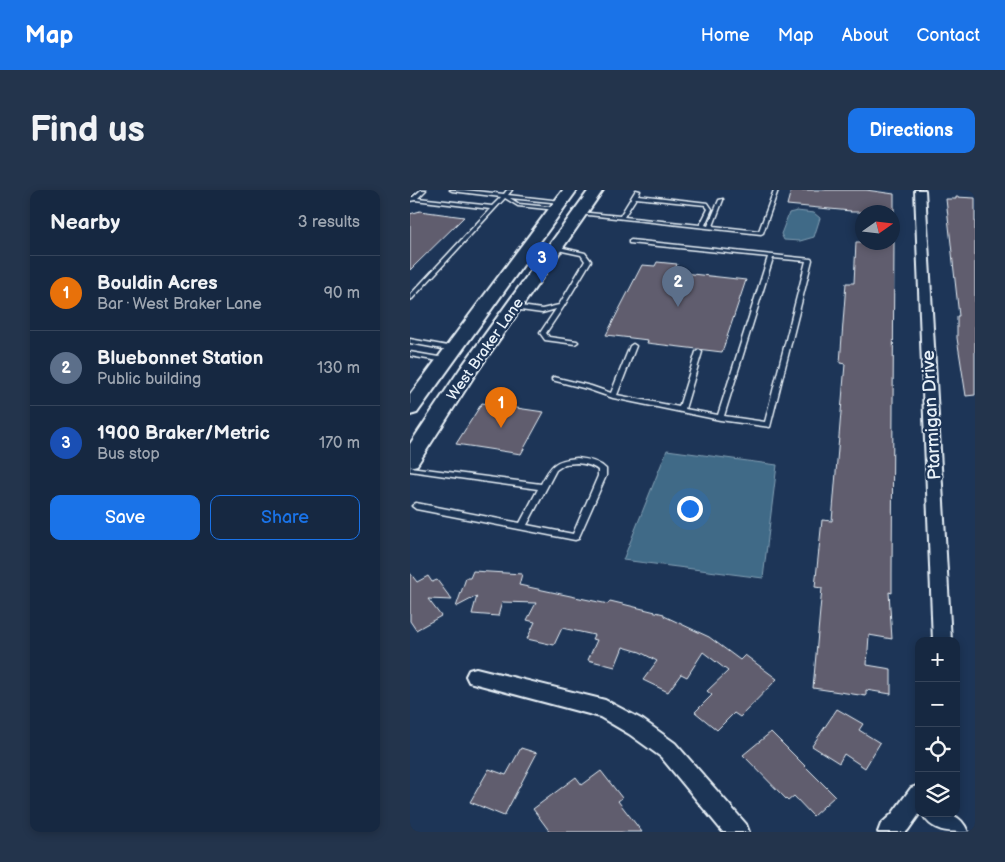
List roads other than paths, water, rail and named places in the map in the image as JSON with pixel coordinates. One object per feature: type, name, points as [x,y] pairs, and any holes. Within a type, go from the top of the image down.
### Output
[{"type":"main road","name":"West Braker Lane","points":[[410,460],[472,366],[596,190]]},
{"type":"main road","name":"West Braker Lane","points":[[410,409],[448,354],[562,200]]},
{"type":"main road","points":[[562,200],[579,213]]},
{"type":"main road","points":[[448,354],[472,366]]},
{"type":"street","name":"Ptarmigan Drive","points":[[920,190],[942,637]]},
{"type":"street","points":[[476,676],[605,709],[668,750],[738,832]]},
{"type":"street","points":[[889,832],[915,809]]},
{"type":"street","points":[[939,817],[957,832]]},
{"type":"lane","points":[[411,200],[424,190]]},
{"type":"lane","points":[[452,190],[562,200]]},
{"type":"lane","points":[[410,298],[510,190]]},
{"type":"lane","points":[[579,213],[761,233],[776,190]]},
{"type":"lane","points":[[621,218],[638,191]]},
{"type":"lane","points":[[504,196],[518,204],[562,200]]},
{"type":"lane","points":[[634,196],[706,204],[710,209],[702,226]]},
{"type":"lane","points":[[411,200],[493,208]]},
{"type":"lane","points":[[710,227],[721,200]]},
{"type":"lane","points":[[554,379],[589,387],[613,396],[720,418],[768,425],[809,260],[631,242]]},
{"type":"lane","points":[[555,248],[583,254],[588,261],[543,333],[547,339],[575,342]]},
{"type":"lane","points":[[720,418],[771,256]]},
{"type":"lane","points":[[513,307],[542,311],[560,306]]},
{"type":"lane","points":[[410,341],[448,354]]},
{"type":"lane","points":[[613,396],[633,346]]},
{"type":"lane","points":[[681,410],[699,352]]},
{"type":"lane","points":[[410,354],[448,354]]},
{"type":"lane","points":[[416,506],[522,527],[575,537],[602,476],[602,469],[597,465],[582,462],[568,461],[558,463],[542,487],[522,527]]},
{"type":"lane","points":[[410,469],[542,487]]},
{"type":"water","points":[[797,211],[814,213],[820,218],[814,237],[800,241],[784,240],[781,234],[789,213]]},
{"type":"water","points":[[667,450],[777,465],[763,578],[623,560]]},
{"type":"place","name":"1900 Braker/Metric","points":[[542,283]]},
{"type":"place","name":"Bluebonnet Station","points":[[678,307]]},
{"type":"place","name":"Bouldin Acres","points":[[501,428]]}]
